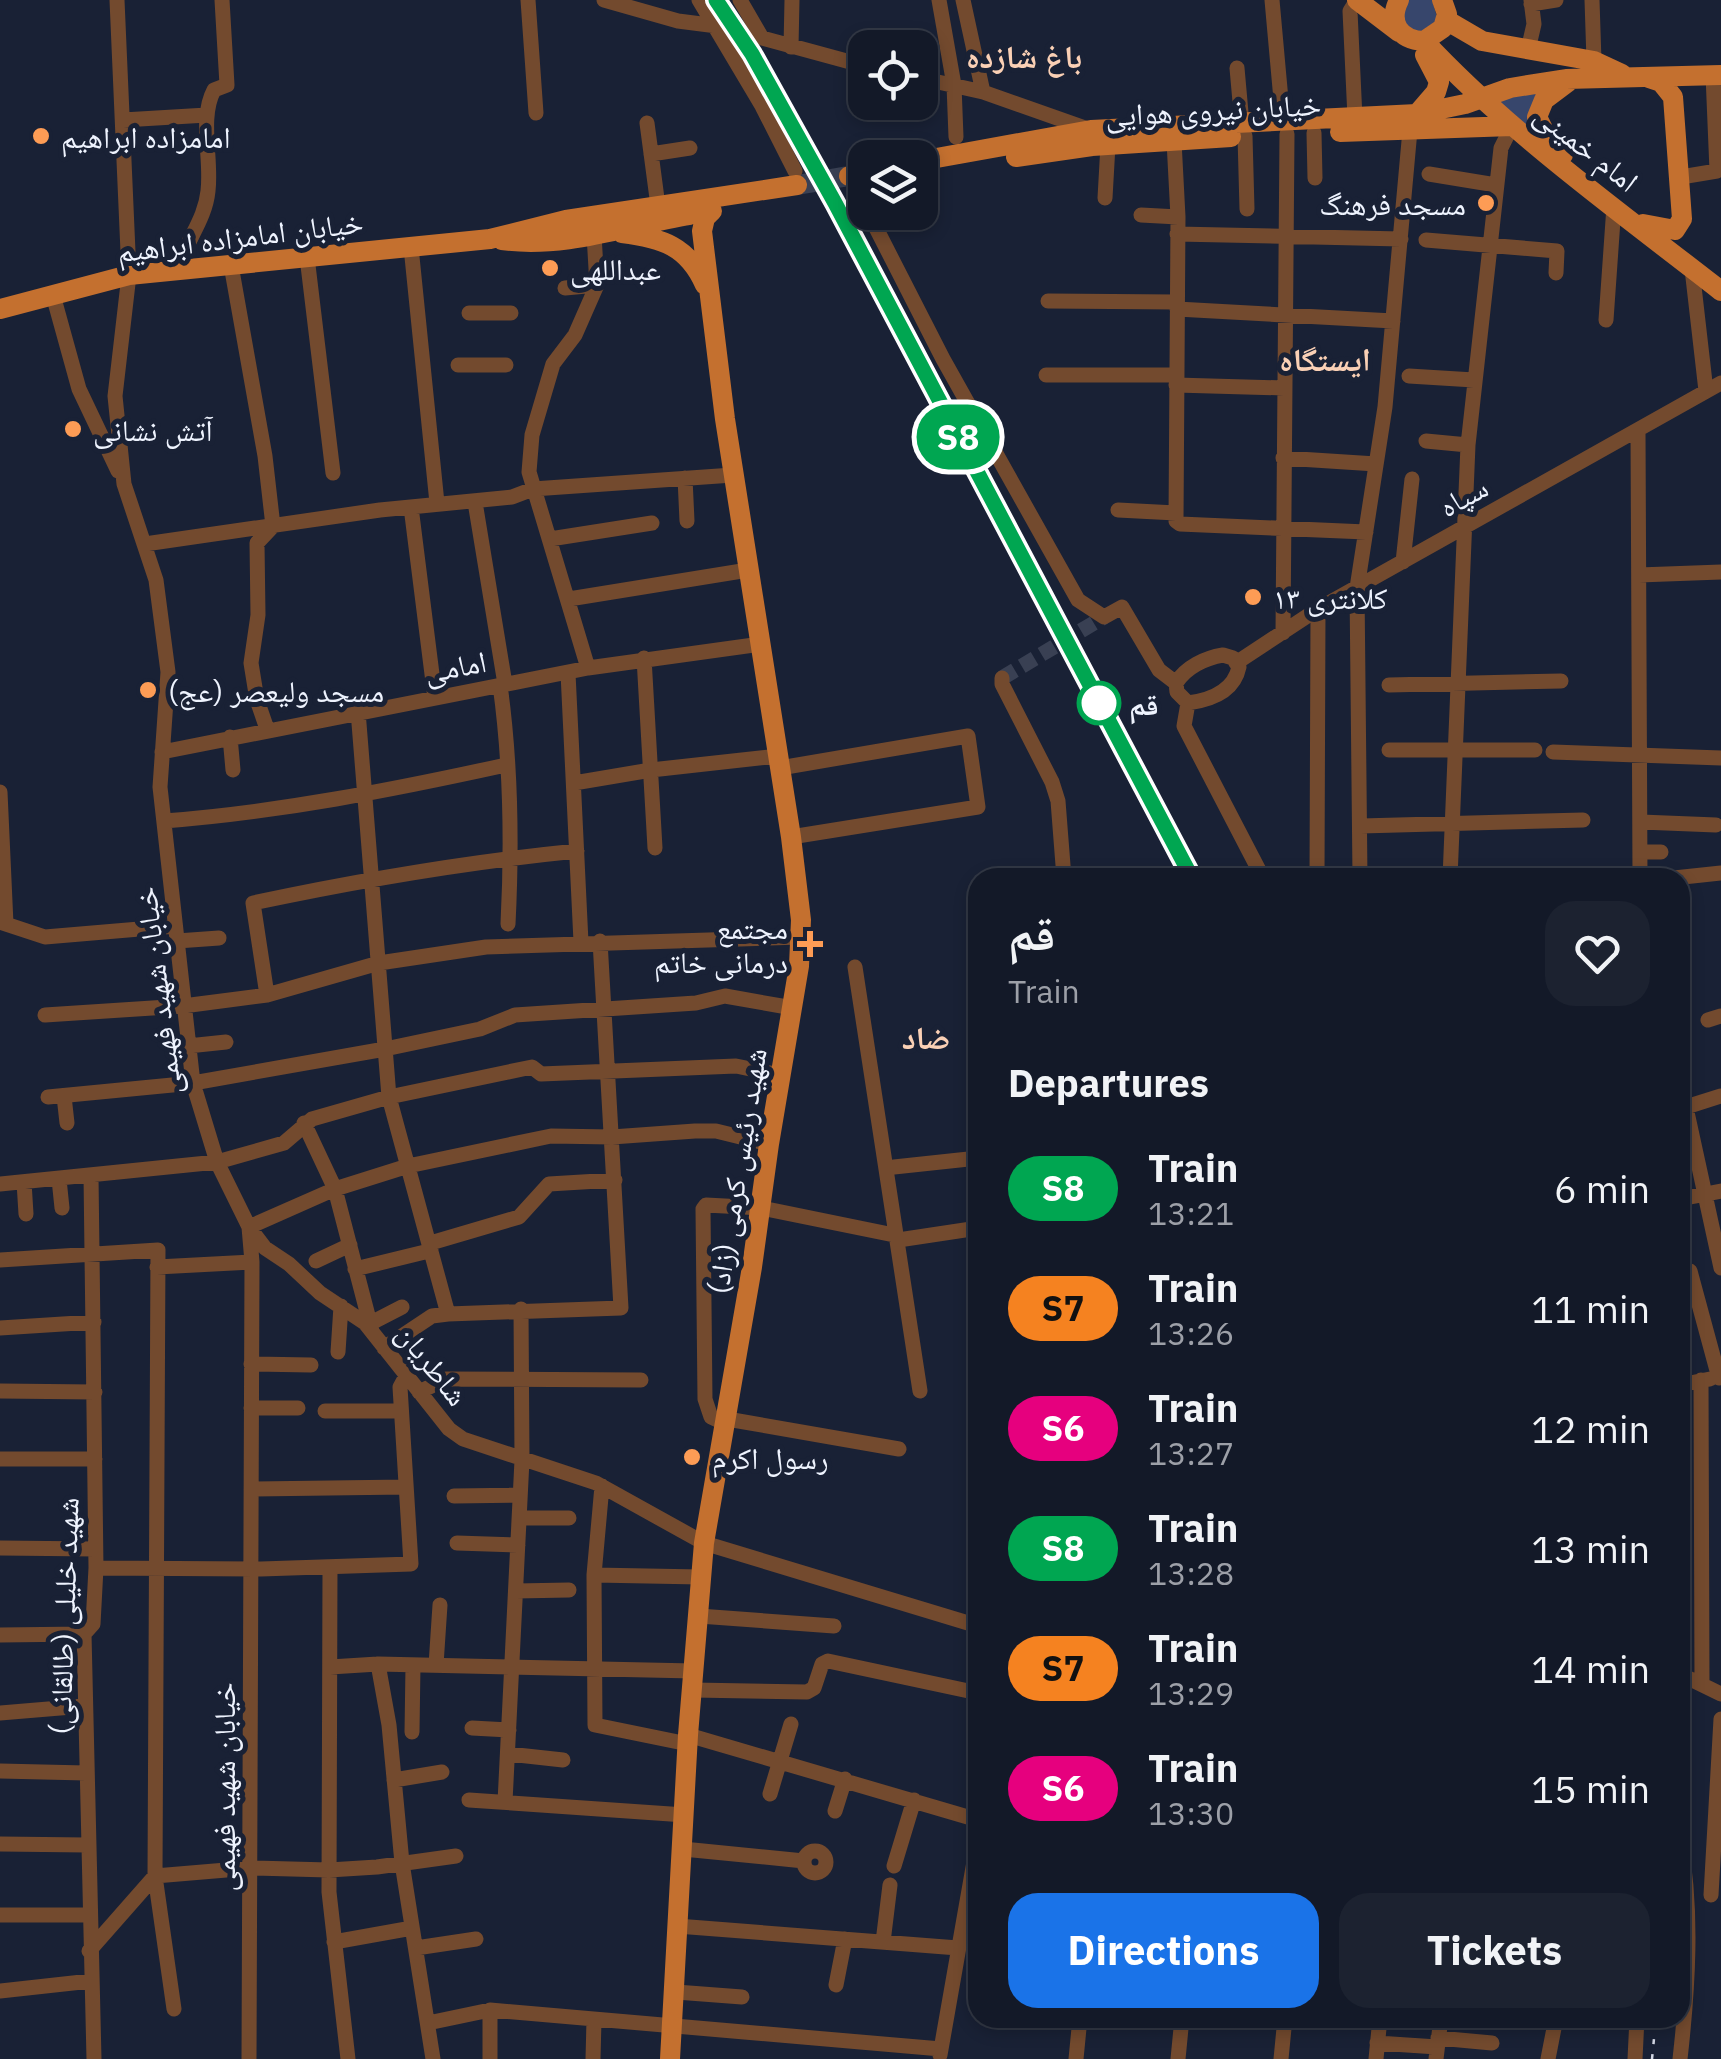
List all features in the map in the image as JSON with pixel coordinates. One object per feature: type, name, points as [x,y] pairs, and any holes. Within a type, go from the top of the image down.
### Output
[{"type":"main road","name":"امام خمینی","points":[[1357,0],[1414,39],[1512,126],[1721,292]]},
{"type":"main road","points":[[1398,0],[1394,14],[1439,82],[1414,122]]},
{"type":"main road","points":[[1414,39],[1438,34],[1443,5]]},
{"type":"main road","points":[[1443,5],[1482,41],[1594,61],[1661,82],[1673,97],[1682,220],[1675,230],[1632,220]]},
{"type":"main road","name":"خیابان نیروی هوایی","points":[[1285,128],[1314,133],[1414,122],[1510,88],[1574,79],[1717,75]]},
{"type":"main road","points":[[1574,79],[1544,100],[1539,107],[1538,124],[1596,191]]},
{"type":"main road","name":"خیابان نیروی هوایی","points":[[938,158],[1092,130],[1243,130],[1355,118],[1512,126]]},
{"type":"main road","name":"خیابان نیروی هوایی","points":[[938,169],[1243,130]]},
{"type":"main road","name":"خیابان امامزاده ابراهیم","points":[[586,231],[658,206],[798,184]]},
{"type":"main road","name":"خیابان امامزاده ابراهیم","points":[[0,309],[130,276],[490,239],[518,243],[712,211],[798,184]]},
{"type":"main road","name":"شهید رئیس کرمی (زاد)","points":[[670,2059],[688,1740],[704,1543],[762,1208],[800,937],[792,837],[733,474],[702,231],[705,218],[712,211]]},
{"type":"main road","points":[[586,231],[658,238],[685,252],[698,268],[710,296]]},
{"type":"street","name":"خیابان شهید فهیمی","points":[[117,0],[130,276],[116,396],[124,484],[156,580],[168,672],[160,787],[193,1083],[217,1162],[248,1228],[252,1262],[249,2059]]},
{"type":"street","points":[[178,271],[206,205],[210,166],[207,102],[214,90],[227,85],[222,0]]},
{"type":"street","points":[[528,0],[536,113]]},
{"type":"street","points":[[604,0],[678,20],[718,26]]},
{"type":"street","points":[[699,0],[718,26],[798,184]]},
{"type":"street","points":[[740,0],[762,38],[848,62]]},
{"type":"street","points":[[792,0],[792,47]]},
{"type":"street","points":[[939,0],[954,85],[956,137]]},
{"type":"street","points":[[963,0],[983,92]]},
{"type":"street","points":[[1272,0],[1285,128],[1283,634]]},
{"type":"street","points":[[1355,118],[1350,11],[1357,0]]},
{"type":"street","points":[[1528,50],[1534,24],[1531,2],[1556,0]]},
{"type":"street","points":[[1592,0],[1594,61]]},
{"type":"street","points":[[1237,68],[1247,209]]},
{"type":"street","points":[[1681,177],[1716,173],[1717,75]]},
{"type":"street","points":[[938,82],[983,92],[1092,130]]},
{"type":"street","points":[[123,120],[207,115]]},
{"type":"street","points":[[1360,868],[1357,588],[1385,407],[1414,122]]},
{"type":"street","points":[[647,123],[658,206]]},
{"type":"street","points":[[1450,868],[1468,445],[1501,148],[1512,126]]},
{"type":"street","points":[[1314,133],[1315,178]]},
{"type":"street","points":[[1174,141],[1181,519]]},
{"type":"street","points":[[1105,198],[1108,145]]},
{"type":"street","points":[[652,154],[690,148]]},
{"type":"street","points":[[1429,174],[1496,185]]},
{"type":"street","points":[[1606,320],[1614,206]]},
{"type":"street","points":[[1140,216],[1178,216]]},
{"type":"street","points":[[877,230],[943,359],[1078,600],[1104,617],[1122,606],[1159,670],[1176,683],[1180,698],[1188,703],[1208,699],[1228,688],[1237,678],[1236,663],[1223,655],[1210,657],[1182,674],[1176,683]]},
{"type":"street","points":[[586,231],[597,285],[575,335],[553,364],[532,434],[529,472],[588,668]]},
{"type":"street","points":[[1177,234],[1401,239]]},
{"type":"street","points":[[1426,240],[1558,252],[1556,273]]},
{"type":"street","points":[[411,247],[436,503]]},
{"type":"street","points":[[307,258],[334,473]]},
{"type":"street","points":[[231,265],[265,456],[272,526],[257,544],[259,597],[251,664],[257,700],[268,729]]},
{"type":"street","points":[[1692,269],[1714,387]]},
{"type":"street","points":[[565,288],[597,285]]},
{"type":"street","points":[[53,294],[79,389],[124,484]]},
{"type":"street","points":[[1048,301],[1393,321]]},
{"type":"street","points":[[469,313],[511,313]]},
{"type":"street","points":[[458,364],[506,366]]},
{"type":"street","points":[[1046,375],[1284,388]]},
{"type":"street","points":[[1410,376],[1474,380]]},
{"type":"street","name":"سپاه","points":[[1236,663],[1318,609],[1714,387]]},
{"type":"street","points":[[1638,430],[1640,868]]},
{"type":"street","points":[[1426,440],[1468,445]]},
{"type":"street","points":[[1283,458],[1376,464]]},
{"type":"street","points":[[146,544],[436,503],[512,497],[533,489],[733,474]]},
{"type":"street","points":[[685,478],[687,521]]},
{"type":"street","points":[[1403,562],[1412,479]]},
{"type":"street","points":[[475,502],[506,727],[511,858],[508,924]]},
{"type":"street","points":[[411,507],[435,698]]},
{"type":"street","points":[[1118,510],[1181,519],[1366,532]]},
{"type":"street","points":[[550,540],[652,523]]},
{"type":"street","points":[[569,599],[748,570]]},
{"type":"street","points":[[1638,575],[1721,572]]},
{"type":"street","points":[[1316,868],[1318,609]]},
{"type":"street","name":"امامی","points":[[162,752],[588,668],[761,644]]},
{"type":"street","points":[[644,658],[655,848]]},
{"type":"street","points":[[568,673],[581,942]]},
{"type":"street","points":[[1002,681],[1052,782],[1058,801],[1063,868]]},
{"type":"street","points":[[1390,686],[1561,681]]},
{"type":"street","points":[[1188,703],[1184,726],[1258,868]]},
{"type":"street","points":[[358,711],[389,1097],[448,1314]]},
{"type":"street","points":[[574,783],[650,770],[779,762],[968,736],[978,806],[792,837]]},
{"type":"street","points":[[230,737],[234,770]]},
{"type":"street","points":[[1389,750],[1535,750]]},
{"type":"street","points":[[1553,752],[1721,758]]},
{"type":"street","points":[[164,820],[230,816],[366,796],[506,765]]},
{"type":"street","points":[[0,792],[3,923],[46,938],[176,934],[219,938]]},
{"type":"street","points":[[1361,826],[1583,820]]},
{"type":"street","points":[[1641,822],[1716,825]]},
{"type":"street","points":[[267,995],[254,903],[372,878],[577,851]]},
{"type":"street","points":[[1640,852],[1661,852]]},
{"type":"street","points":[[1690,876],[1721,872]]},
{"type":"street","points":[[46,1015],[183,1006],[267,995],[379,963],[486,946],[800,937]]},
{"type":"street","points":[[384,1348],[432,1316],[520,1309],[621,1308],[600,941]]},
{"type":"street","points":[[855,967],[900,1237],[920,1391]]},
{"type":"street","points":[[67,1122],[56,1096],[193,1083],[385,1050],[480,1028],[515,1015],[696,1003],[725,996],[793,1008]]},
{"type":"street","points":[[188,1046],[226,1042]]},
{"type":"street","points":[[0,1184],[217,1162],[284,1143],[304,1123],[389,1097],[532,1067],[541,1074],[736,1066],[780,1075]]},
{"type":"street","points":[[1690,1115],[1721,1096]]},
{"type":"street","points":[[304,1123],[336,1188],[372,1327],[402,1307]]},
{"type":"street","points":[[248,1228],[336,1188],[408,1166],[550,1136],[695,1130],[769,1144]]},
{"type":"street","points":[[1690,1138],[1721,1266],[1690,1271]]},
{"type":"street","points":[[894,1167],[968,1159]]},
{"type":"street","name":"شهید خلیلی (طالقانی)","points":[[91,1175],[96,1568],[93,1624],[84,1634],[84,1706],[94,2059]]},
{"type":"street","points":[[60,1179],[62,1208]]},
{"type":"street","points":[[356,1269],[429,1251],[434,1242],[519,1217],[550,1184],[615,1180]]},
{"type":"street","points":[[24,1182],[26,1214]]},
{"type":"street","points":[[1690,1198],[1721,1190]]},
{"type":"street","points":[[898,1449],[711,1417],[705,1399],[703,1209],[706,1204],[762,1208],[900,1237],[968,1229]]},
{"type":"street","name":"شاطریان","points":[[248,1228],[265,1248],[320,1293],[372,1327],[406,1376],[449,1429],[462,1439],[602,1486],[704,1543],[968,1623]]},
{"type":"street","points":[[316,1261],[350,1245]]},
{"type":"street","points":[[0,1260],[92,1254],[252,1262]]},
{"type":"street","points":[[157,1259],[155,1876],[174,2009]]},
{"type":"street","points":[[1690,1287],[1720,1377],[1690,1383]]},
{"type":"street","points":[[338,1352],[341,1306]]},
{"type":"street","points":[[505,1802],[522,1460],[524,1379],[520,1309]]},
{"type":"street","points":[[0,1328],[94,1322]]},
{"type":"street","points":[[251,1364],[311,1364]]},
{"type":"street","points":[[96,1568],[411,1564],[400,1387],[406,1376]]},
{"type":"street","points":[[419,1392],[446,1379],[640,1380]]},
{"type":"street","points":[[1701,1380],[1702,1684]]},
{"type":"street","points":[[0,1391],[95,1392]]},
{"type":"street","points":[[251,1408],[298,1408]]},
{"type":"street","points":[[325,1410],[401,1410]]},
{"type":"street","points":[[0,1459],[95,1459]]},
{"type":"street","points":[[602,1486],[594,1575],[596,1725],[688,1740],[779,1761],[968,1817]]},
{"type":"street","points":[[251,1489],[406,1487]]},
{"type":"street","points":[[454,1496],[520,1496]]},
{"type":"street","points":[[519,1518],[568,1518]]},
{"type":"street","points":[[457,1543],[518,1545]]},
{"type":"street","points":[[0,1548],[95,1549]]},
{"type":"street","points":[[330,1568],[329,1870],[348,2059]]},
{"type":"street","points":[[594,1575],[701,1577]]},
{"type":"street","points":[[516,1591],[568,1590]]},
{"type":"street","points":[[436,1665],[440,1605]]},
{"type":"street","points":[[699,1616],[834,1626]]},
{"type":"street","points":[[0,1635],[84,1634]]},
{"type":"street","points":[[330,1667],[378,1664],[595,1670],[808,1692],[814,1688],[822,1664],[828,1662],[968,1691]]},
{"type":"street","points":[[378,1664],[402,1863],[433,2059]]},
{"type":"street","points":[[412,1732],[413,1665]]},
{"type":"street","points":[[1690,1679],[1721,1694]]},
{"type":"street","points":[[0,1714],[84,1706]]},
{"type":"street","points":[[1690,1898],[1716,1896],[1721,1719]]},
{"type":"street","points":[[770,1794],[791,1724]]},
{"type":"street","points":[[472,1728],[509,1730]]},
{"type":"street","points":[[508,1754],[563,1760]]},
{"type":"street","points":[[0,1771],[86,1773]]},
{"type":"street","points":[[394,1780],[442,1772]]},
{"type":"street","points":[[835,1811],[845,1780]]},
{"type":"street","points":[[468,1800],[685,1816]]},
{"type":"street","points":[[894,1866],[914,1800]]},
{"type":"street","points":[[0,1844],[86,1845]]},
{"type":"street","points":[[683,1848],[804,1861]]},
{"type":"street","points":[[89,1951],[155,1876],[250,1868],[329,1870],[456,1856]]},
{"type":"street","points":[[883,1942],[890,1885]]},
{"type":"street","points":[[0,1915],[88,1916]]},
{"type":"street","points":[[428,2022],[490,2010],[940,2054],[958,1948],[968,1916]]},
{"type":"street","points":[[677,1926],[958,1948]]},
{"type":"street","points":[[334,1942],[412,1928]]},
{"type":"street","points":[[416,1948],[476,1938]]},
{"type":"street","points":[[836,1985],[844,1939]]},
{"type":"street","points":[[0,1992],[91,1980]]},
{"type":"street","points":[[676,1992],[742,1997]]},
{"type":"street","points":[[490,2010],[490,2059]]},
{"type":"street","points":[[592,2059],[594,2020]]},
{"type":"street","points":[[1076,2059],[1079,2028]]},
{"type":"street","points":[[1178,2059],[1181,2028]]},
{"type":"street","points":[[1282,2059],[1284,2028]]},
{"type":"street","points":[[1548,2059],[1554,2028]]},
{"type":"street","points":[[1635,2059],[1636,2028]]},
{"type":"street","points":[[1680,2059],[1683,2028]]},
{"type":"street","points":[[1376,2051],[1492,2043]]},
{"type":"shaded area","points":[[1408,0],[1432,0],[1438,20],[1419,33],[1404,24],[1403,7]]},
{"type":"shaded area","points":[[1545,89],[1538,135],[1498,101]]},
{"type":"tunnel","points":[[797,185],[848,176]]},
{"type":"tunnel","points":[[1002,678],[1104,617]]},
{"type":"railway","points":[[716,0],[752,54],[835,203],[1187,868]]},
{"type":"railway","points":[[1652,2059],[1655,2028]]},
{"type":"train","name":"S8","points":[[716,0],[752,54],[835,203],[1187,868]]},
{"type":"place","name":"امامزاده ابراهیم","points":[[41,136]]},
{"type":"place","name":"مسجد فرهنگ","points":[[1486,203]]},
{"type":"place","name":"عبداللهی","points":[[550,268]]},
{"type":"place","name":"آتش نشانی","points":[[73,429]]},
{"type":"place","name":"کلانتری ۱۳","points":[[1253,597]]},
{"type":"place","name":"مسجد ولیعصر (عج)","points":[[148,690]]},
{"type":"place","name":"قم","points":[[1099,703]]},
{"type":"place","name":"مجتمع درمانی خاتم","points":[[810,944]]},
{"type":"place","name":"رسول اکرم","points":[[692,1457]]},
{"type":"district","name":"باغ شازده","points":[[1024,56]]},
{"type":"district","name":"ایستگاه","points":[[1325,359]]},
{"type":"district","name":"ضاد","points":[[926,1037]]}]
